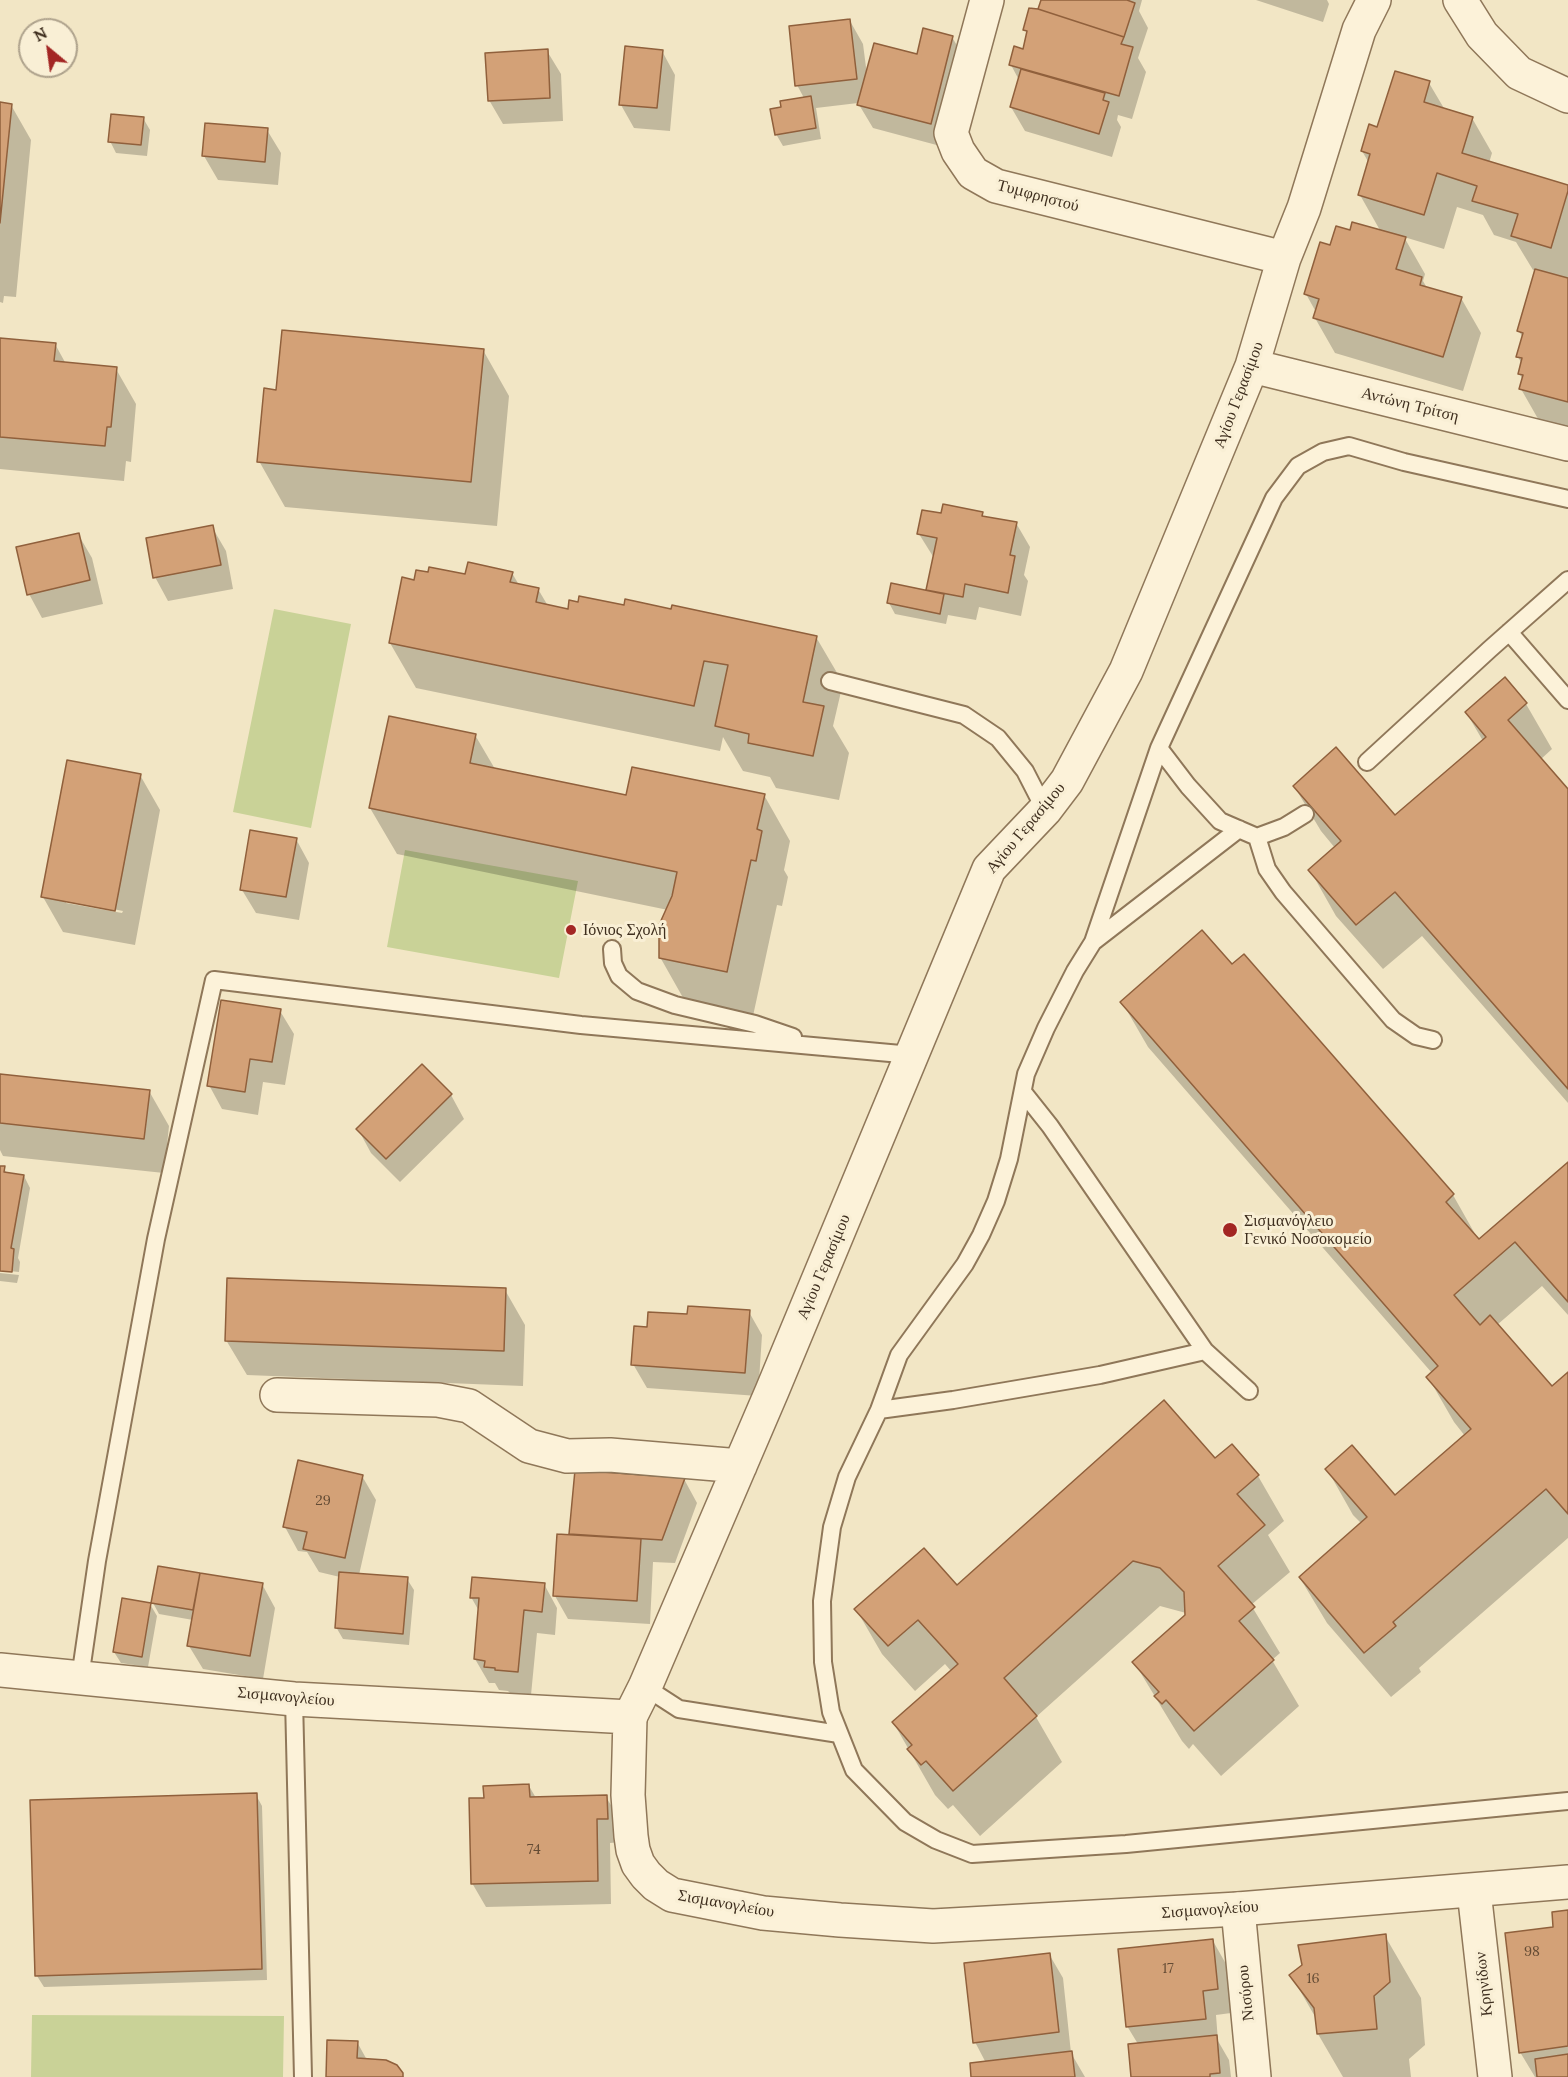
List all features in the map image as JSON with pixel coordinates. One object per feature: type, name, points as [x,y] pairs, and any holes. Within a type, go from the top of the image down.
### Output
[{"type":"street","name":"Τυμφρηστού","points":[[987,0],[951,133],[958,151],[973,173],[996,186],[1284,258]]},
{"type":"street","name":"Αγίου Γερασίμου","points":[[630,1717],[740,1466],[988,869],[1045,810],[1067,781],[1126,671],[1252,366],[1284,258],[1304,208],[1359,30],[1374,0]]},
{"type":"street","points":[[1460,0],[1482,35],[1519,73],[1568,96]]},
{"type":"street","name":"Αντώνη Τρίτση","points":[[1252,366],[1568,444]]},
{"type":"street","points":[[277,1395],[438,1400],[469,1406],[529,1446],[567,1456],[610,1455],[740,1466]]},
{"type":"street","name":"Σισμανογλείου","points":[[0,1671],[294,1699],[630,1717],[628,1795],[633,1850],[638,1864],[656,1885],[672,1895],[763,1912],[933,1926],[1238,1909],[1568,1882]]},
{"type":"street","name":"Κρηνίδων","points":[[1474,1891],[1495,2077]]},
{"type":"street","name":"Νισύρου","points":[[1238,1909],[1254,2077]]},
{"type":"lane","points":[[1568,499],[1404,462],[1349,446],[1323,452],[1298,466],[1274,498],[1159,748],[1093,942],[1075,970],[1026,1074],[1009,1159],[996,1201],[965,1264],[899,1355],[879,1410],[847,1477],[832,1527],[822,1601],[823,1662],[831,1712],[854,1770],[905,1822],[936,1840],[972,1854],[1126,1844],[1568,1801]]},
{"type":"lane","points":[[1367,762],[1568,580]]},
{"type":"lane","points":[[1509,632],[1568,700]]},
{"type":"lane","points":[[830,681],[964,715],[998,738],[1025,771],[1045,810]]},
{"type":"lane","points":[[1159,748],[1188,786],[1220,821],[1257,837],[1284,828],[1305,814]]},
{"type":"lane","points":[[1093,942],[1239,829]]},
{"type":"lane","points":[[1257,837],[1268,869],[1283,892],[1378,1003],[1393,1020],[1416,1036],[1433,1040]]},
{"type":"lane","points":[[612,949],[613,963],[619,976],[636,991],[675,1005],[755,1024],[822,1046]]},
{"type":"lane","points":[[81,1678],[97,1561],[154,1250],[214,980],[581,1025],[912,1054]]},
{"type":"lane","points":[[1023,1092],[1050,1126],[1205,1351],[1249,1391]]},
{"type":"lane","points":[[879,1410],[1101,1375],[1205,1351]]},
{"type":"lane","points":[[645,1687],[679,1709],[838,1734]]},
{"type":"lane","points":[[294,1699],[303,2077]]},
{"type":"green space","points":[[274,609],[351,624],[311,828],[233,812]]},
{"type":"green space","points":[[405,850],[578,881],[559,978],[387,947]]},
{"type":"green space","points":[[32,2015],[284,2016],[283,2077],[31,2077]]},
{"type":"building","points":[[1041,0],[1127,0],[1135,3],[1124,37],[1038,9]]},
{"type":"building","points":[[1029,8],[1124,37],[1121,44],[1133,47],[1119,96],[1009,65],[1014,46],[1023,49],[1027,31],[1023,30]]},
{"type":"building","points":[[850,19],[857,79],[795,86],[789,26]]},
{"type":"building","points":[[923,28],[953,36],[931,124],[857,105],[874,43],[917,54]]},
{"type":"building","points":[[625,46],[663,50],[657,108],[619,105]]},
{"type":"building","points":[[548,49],[550,98],[488,101],[485,53]]},
{"type":"building","points":[[1021,69],[1105,93],[1103,100],[1109,102],[1099,134],[1010,107]]},
{"type":"building","points":[[1395,71],[1430,81],[1424,102],[1473,117],[1462,153],[1568,185],[1551,248],[1511,236],[1518,214],[1472,201],[1477,186],[1437,173],[1424,215],[1358,195],[1370,154],[1361,151],[1369,124],[1377,127]]},
{"type":"building","points":[[811,96],[816,128],[775,135],[770,109],[781,107],[780,101]]},
{"type":"building","points":[[0,102],[12,104],[0,223]]},
{"type":"building","points":[[111,114],[144,117],[141,145],[108,142]]},
{"type":"building","points":[[205,123],[268,128],[265,162],[202,156]]},
{"type":"building","points":[[1352,222],[1406,237],[1396,269],[1422,277],[1420,285],[1462,297],[1443,357],[1313,318],[1319,299],[1304,294],[1320,242],[1330,245],[1336,226],[1350,230]]},
{"type":"building","points":[[1535,269],[1568,278],[1568,402],[1519,389],[1523,375],[1518,374],[1522,358],[1516,357],[1523,333],[1517,331]]},
{"type":"building","points":[[282,330],[484,349],[471,482],[257,462],[264,388],[276,390]]},
{"type":"building","points":[[0,338],[56,343],[54,361],[117,367],[111,427],[107,427],[105,446],[0,437]]},
{"type":"building","points":[[943,504],[983,512],[982,516],[1017,522],[1010,555],[1015,556],[1008,593],[965,584],[963,597],[926,590],[937,538],[917,534],[922,510],[941,513]]},
{"type":"building","points":[[213,525],[221,565],[153,578],[146,538]]},
{"type":"building","points":[[79,533],[90,580],[27,595],[16,547]]},
{"type":"building","points":[[468,562],[513,572],[510,582],[539,588],[536,602],[568,609],[569,600],[578,602],[579,596],[624,605],[625,599],[671,609],[672,605],[817,636],[803,702],[824,706],[813,756],[748,743],[749,734],[715,726],[728,665],[704,661],[694,706],[389,643],[402,577],[414,580],[416,570],[428,572],[429,567],[465,574]]},
{"type":"building","points":[[891,583],[944,594],[940,614],[887,603]]},
{"type":"building","points":[[1505,677],[1527,703],[1508,720],[1568,789],[1568,1089],[1395,892],[1356,925],[1308,870],[1341,841],[1293,786],[1336,747],[1395,815],[1486,737],[1465,712]]},
{"type":"building","points":[[389,716],[476,734],[470,763],[626,795],[632,767],[765,794],[757,829],[762,831],[756,861],[751,860],[727,972],[659,958],[659,925],[672,896],[677,872],[369,808]]},
{"type":"building","points":[[67,760],[141,774],[115,911],[41,897]]},
{"type":"building","points":[[250,830],[297,838],[286,897],[240,890]]},
{"type":"building","points":[[1202,930],[1232,964],[1244,954],[1454,1194],[1446,1202],[1479,1239],[1568,1162],[1568,1302],[1515,1242],[1454,1295],[1480,1325],[1490,1315],[1552,1386],[1568,1372],[1568,1514],[1546,1489],[1393,1622],[1396,1626],[1364,1653],[1299,1577],[1367,1517],[1325,1469],[1352,1445],[1395,1495],[1471,1429],[1426,1377],[1438,1366],[1120,1002]]},
{"type":"building","points":[[221,1000],[281,1009],[272,1062],[250,1059],[245,1092],[207,1086]]},
{"type":"building","points":[[422,1064],[452,1094],[386,1159],[356,1129]]},
{"type":"building","points":[[0,1074],[150,1090],[144,1139],[0,1123]]},
{"type":"building","points":[[0,1166],[5,1166],[4,1172],[24,1175],[11,1248],[14,1249],[12,1272],[0,1271]]},
{"type":"building","points":[[227,1278],[506,1288],[504,1351],[225,1341]]},
{"type":"building","points":[[688,1306],[750,1310],[745,1373],[631,1365],[634,1326],[647,1327],[648,1312],[687,1314]]},
{"type":"building","points":[[1164,1400],[1215,1458],[1232,1444],[1259,1475],[1237,1494],[1265,1525],[1218,1566],[1255,1607],[1239,1621],[1274,1660],[1194,1731],[1166,1700],[1162,1704],[1154,1696],[1159,1692],[1132,1662],[1185,1615],[1184,1592],[1160,1568],[1133,1561],[1004,1678],[1037,1716],[953,1791],[926,1761],[921,1765],[907,1749],[912,1745],[892,1722],[958,1664],[918,1620],[888,1646],[854,1609],[924,1548],[957,1585]]},
{"type":"building","points":[[298,1460],[363,1475],[345,1558],[303,1549],[307,1532],[283,1527]]},
{"type":"building","points":[[575,1470],[685,1478],[662,1540],[569,1534]]},
{"type":"building","points":[[557,1534],[641,1539],[637,1601],[553,1596]]},
{"type":"building","points":[[158,1566],[200,1573],[193,1610],[151,1603]]},
{"type":"building","points":[[339,1572],[408,1577],[403,1634],[335,1628]]},
{"type":"building","points":[[200,1573],[263,1583],[250,1656],[187,1646]]},
{"type":"building","points":[[472,1577],[545,1583],[542,1612],[524,1610],[518,1672],[484,1667],[485,1661],[474,1659],[479,1598],[470,1598]]},
{"type":"building","points":[[122,1598],[151,1603],[142,1657],[113,1652]]},
{"type":"building","points":[[529,1784],[530,1797],[607,1795],[608,1819],[597,1819],[598,1881],[471,1884],[469,1798],[484,1798],[483,1786]]},
{"type":"building","points":[[257,1793],[262,1969],[35,1976],[30,1800]]},
{"type":"building","points":[[1568,1910],[1568,2046],[1519,2053],[1505,1933],[1553,1927],[1552,1912]]},
{"type":"building","points":[[1386,1934],[1390,1982],[1374,1996],[1377,2029],[1317,2034],[1314,2008],[1289,1975],[1302,1965],[1298,1945]]},
{"type":"building","points":[[1213,1939],[1218,1989],[1203,1991],[1206,2019],[1126,2027],[1118,1949]]},
{"type":"building","points":[[1050,1953],[1059,2032],[973,2043],[964,1963]]},
{"type":"building","points":[[1217,2035],[1220,2073],[1210,2074],[1210,2077],[1131,2077],[1128,2044]]},
{"type":"building","points":[[327,2040],[358,2041],[357,2058],[386,2060],[397,2065],[403,2077],[326,2077]]},
{"type":"building","points":[[1072,2051],[1075,2077],[971,2077],[970,2063]]},
{"type":"building","points":[[1568,2054],[1568,2077],[1537,2077],[1535,2059]]},
{"type":"place","name":"Ιόνιος Σχολή","points":[[571,930]]},
{"type":"place","name":"Σισμανόγλειο Γενικό Νοσοκομείο","points":[[1230,1230]]}]
